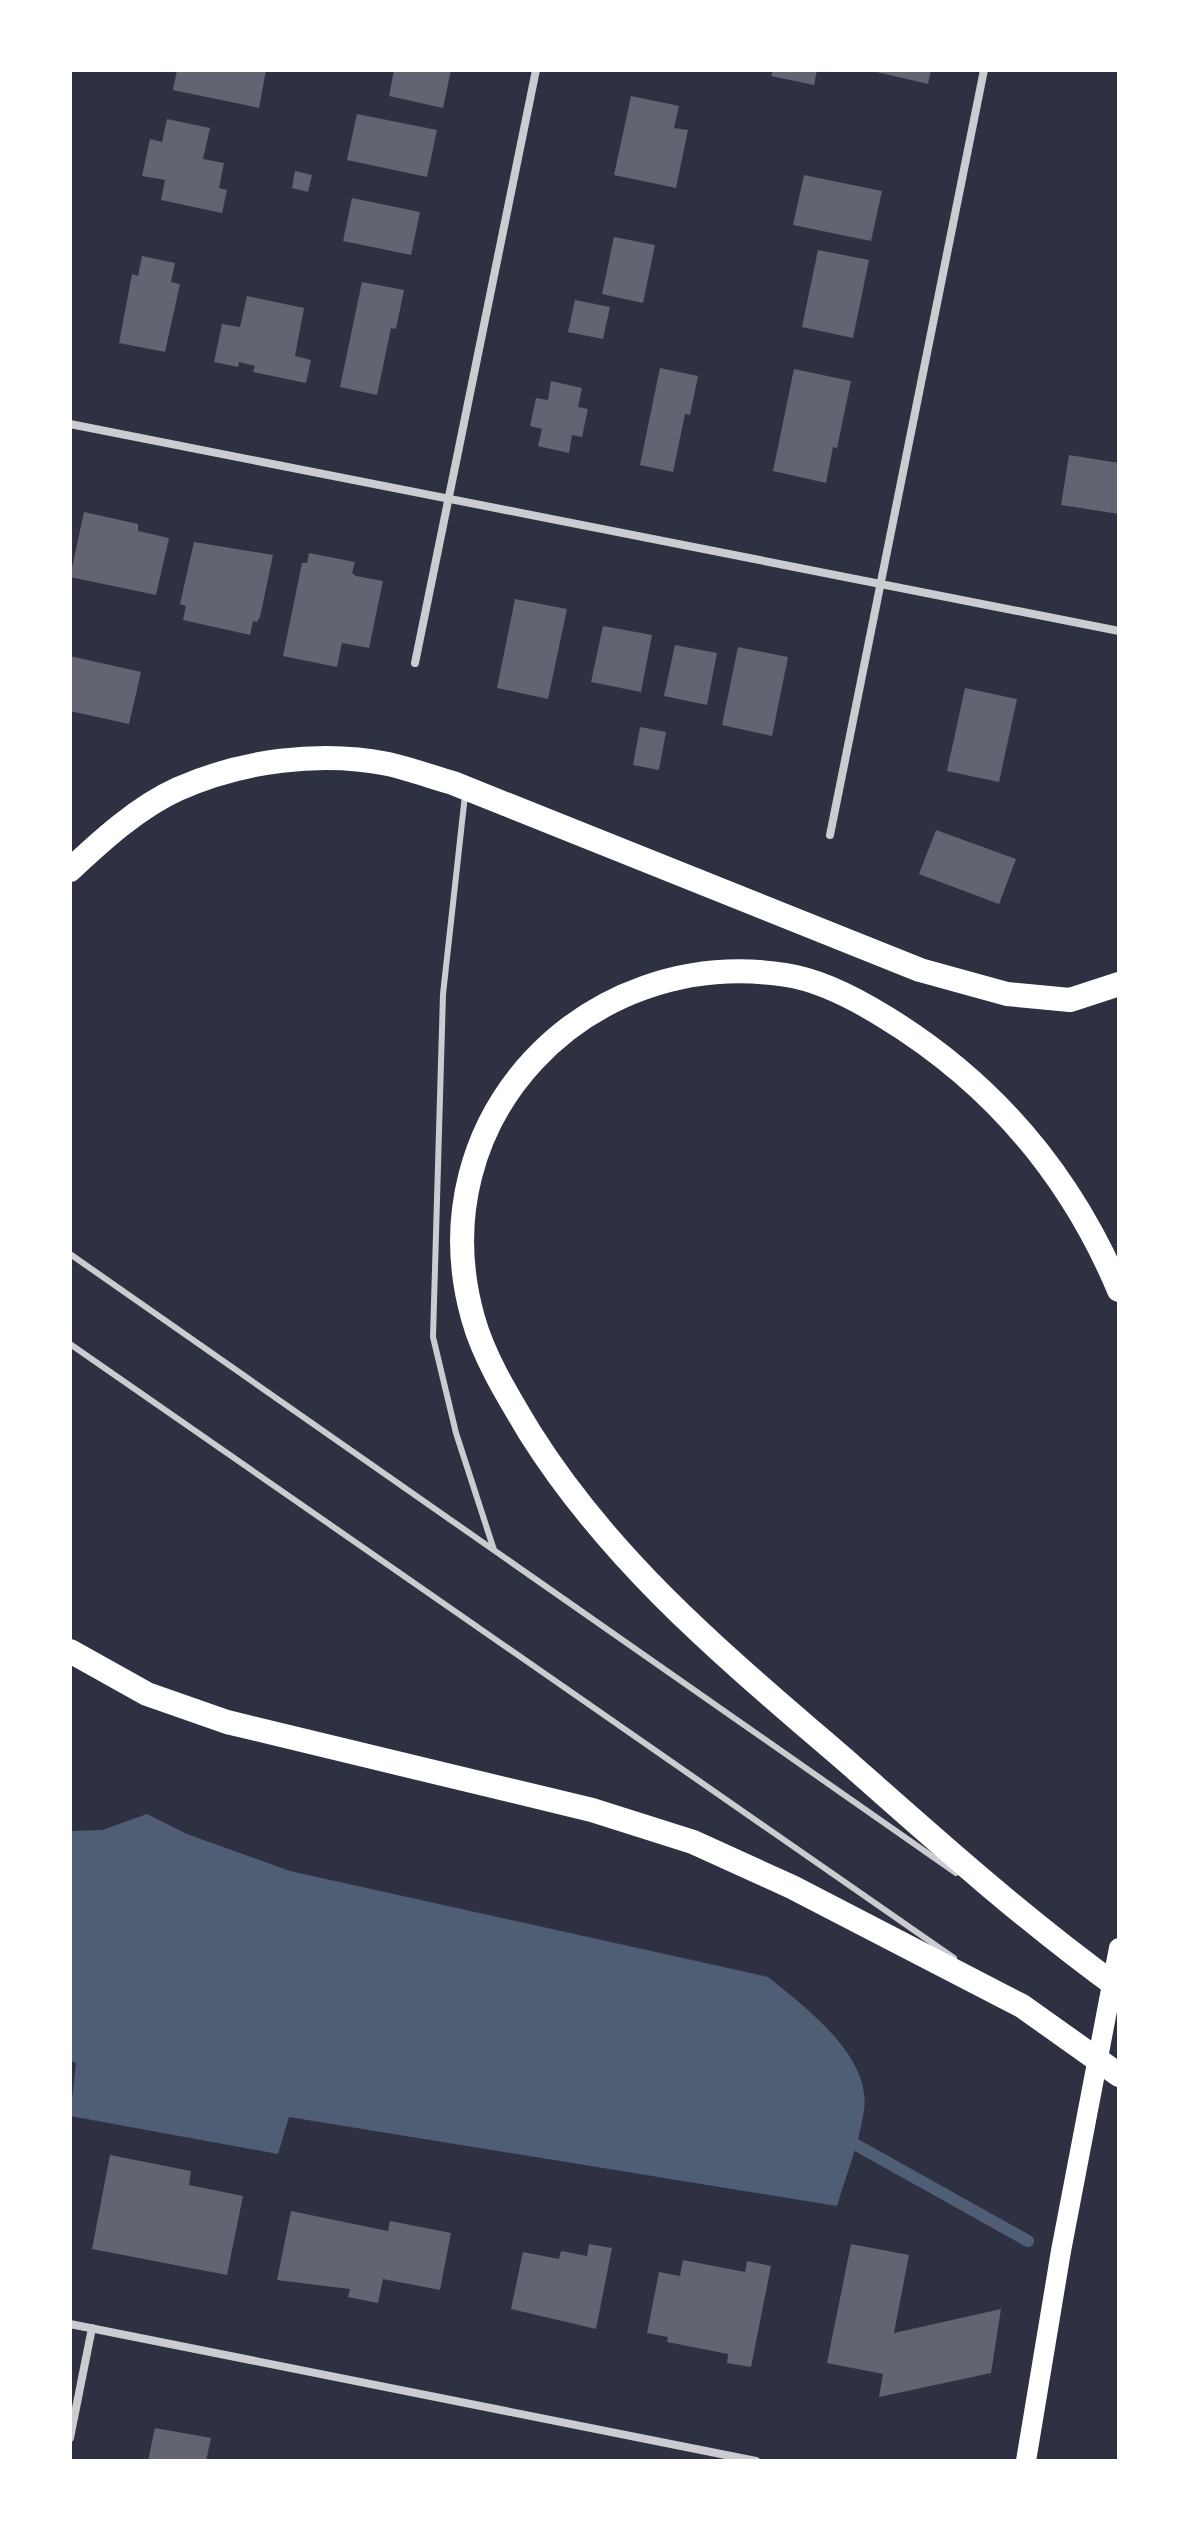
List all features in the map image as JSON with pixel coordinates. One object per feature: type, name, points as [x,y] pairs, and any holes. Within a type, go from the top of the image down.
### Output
[{"type":"highway","points":[[70,870],[104,839],[176,789],[247,767],[319,757],[387,764],[466,788],[920,970],[1007,994],[1070,1000],[1119,984]]},
{"type":"highway","points":[[1119,1290],[1095,1234],[1046,1161],[992,1096],[926,1042],[857,999],[789,975],[715,971],[647,986],[583,1015],[528,1064],[495,1113],[468,1172],[463,1250],[473,1318],[508,1396],[555,1473],[623,1559],[720,1651],[1044,1934],[1119,1988]]},
{"type":"highway","points":[[70,1651],[147,1694],[227,1722],[592,1810],[693,1842],[792,1887],[1022,2006],[1119,2075]]},
{"type":"main road","points":[[1026,2461],[1061,2251],[1119,1948]]},
{"type":"street","points":[[415,663],[536,70]]},
{"type":"street","points":[[830,835],[984,70]]},
{"type":"street","points":[[70,424],[1119,631]]},
{"type":"street","points":[[70,2324],[756,2461]]},
{"type":"street","points":[[70,2438],[92,2328]]},
{"type":"lane","points":[[466,788],[443,994],[433,1337],[456,1433],[494,1550]]},
{"type":"lane","points":[[70,1254],[1044,1934]]},
{"type":"lane","points":[[70,1344],[957,1960]]},
{"type":"lane","points":[[970,1969],[1022,2006]]},
{"type":"water","points":[[147,1814],[187,1834],[290,1871],[768,1977],[817,2018],[847,2052],[858,2071],[864,2091],[864,2111],[837,2206],[289,2117],[278,2154],[70,2116],[76,2063],[70,2061],[70,1831],[102,1830]]},
{"type":"building","points":[[177,70],[266,70],[259,108],[173,90]]},
{"type":"building","points":[[394,70],[451,70],[443,108],[389,96]]},
{"type":"building","points":[[773,70],[817,70],[814,85],[771,76]]},
{"type":"building","points":[[868,70],[931,70],[928,84]]},
{"type":"building","points":[[631,96],[679,106],[674,128],[688,130],[676,188],[614,175]]},
{"type":"building","points":[[357,114],[437,130],[427,177],[347,160]]},
{"type":"building","points":[[167,119],[210,128],[203,159],[224,163],[219,188],[227,190],[222,213],[161,200],[165,180],[142,176],[150,139],[162,142]]},
{"type":"building","points":[[295,171],[312,175],[308,192],[292,188]]},
{"type":"building","points":[[804,175],[882,191],[871,241],[793,225]]},
{"type":"building","points":[[352,198],[420,212],[411,255],[343,241]]},
{"type":"building","points":[[614,237],[655,245],[643,303],[602,294]]},
{"type":"building","points":[[818,250],[869,260],[853,338],[802,327]]},
{"type":"building","points":[[142,256],[175,263],[171,282],[180,284],[165,352],[119,343],[132,274],[138,276]]},
{"type":"building","points":[[362,282],[404,290],[396,329],[391,328],[377,395],[340,387]]},
{"type":"building","points":[[247,296],[304,308],[295,356],[311,360],[306,383],[253,372],[255,366],[239,362],[238,367],[214,362],[222,324],[240,327]]},
{"type":"building","points":[[575,300],[610,307],[603,339],[568,332]]},
{"type":"building","points":[[660,368],[698,376],[690,415],[685,414],[673,472],[640,465]]},
{"type":"building","points":[[794,369],[851,381],[826,483],[773,471]]},
{"type":"building","points":[[551,381],[582,388],[578,407],[588,409],[582,437],[572,435],[569,453],[538,446],[542,429],[530,426],[536,398],[548,400]]},
{"type":"building","points":[[1069,455],[1119,463],[1119,514],[1061,505]]},
{"type":"building","points":[[84,512],[138,524],[138,531],[169,538],[156,595],[70,577]]},
{"type":"building","points":[[194,542],[273,555],[260,617],[257,622],[253,621],[250,635],[183,620],[186,606],[180,604]]},
{"type":"building","points":[[309,553],[355,562],[352,573],[356,576],[383,581],[369,648],[342,643],[337,667],[283,656],[302,563],[307,563]]},
{"type":"building","points":[[515,599],[567,609],[548,699],[497,688]]},
{"type":"building","points":[[603,626],[652,635],[641,692],[591,682]]},
{"type":"building","points":[[675,645],[717,653],[707,705],[664,696]]},
{"type":"building","points":[[738,647],[788,657],[772,736],[722,725]]},
{"type":"building","points":[[70,656],[141,672],[129,724],[70,711]]},
{"type":"building","points":[[965,688],[1017,699],[999,782],[947,771]]},
{"type":"building","points":[[640,727],[666,732],[659,770],[633,765]]},
{"type":"building","points":[[936,830],[1016,859],[999,904],[919,874]]},
{"type":"building","points":[[110,2155],[191,2171],[189,2185],[243,2196],[227,2275],[92,2249]]},
{"type":"building","points":[[291,2211],[388,2231],[390,2221],[451,2233],[440,2290],[383,2279],[378,2303],[348,2297],[350,2289],[277,2280]]},
{"type":"building","points":[[589,2244],[612,2248],[596,2329],[511,2309],[523,2252],[559,2259],[561,2251],[587,2256]]},
{"type":"building","points":[[851,2244],[909,2255],[894,2333],[1001,2309],[991,2373],[879,2397],[883,2374],[827,2363]]},
{"type":"building","points":[[683,2260],[745,2272],[747,2261],[771,2266],[751,2367],[727,2363],[728,2354],[667,2342],[668,2337],[647,2333],[659,2272],[680,2276]]},
{"type":"building","points":[[155,2428],[211,2438],[206,2461],[148,2461]]},
{"type":"waterway","points":[[842,2137],[1028,2241]]}]
